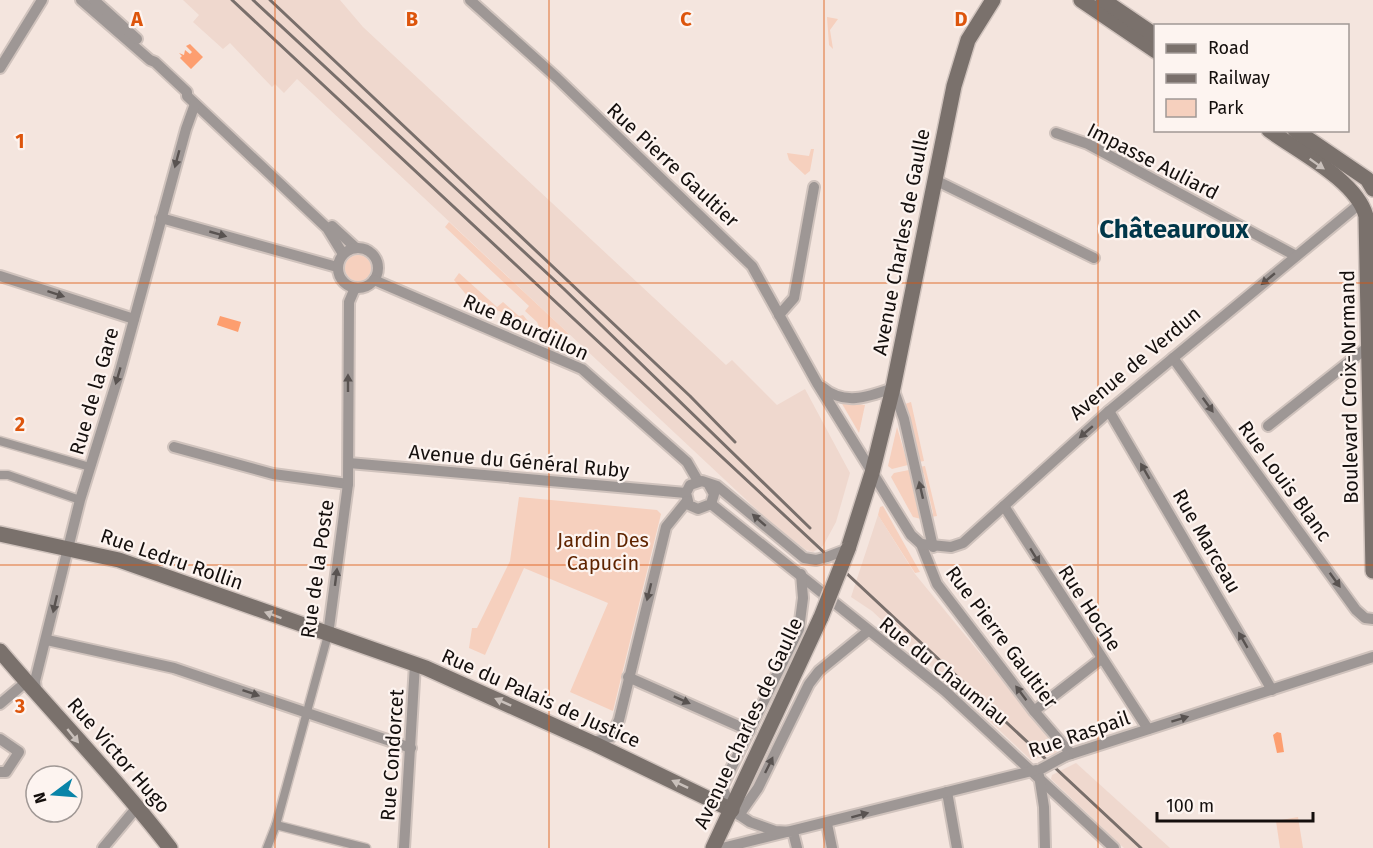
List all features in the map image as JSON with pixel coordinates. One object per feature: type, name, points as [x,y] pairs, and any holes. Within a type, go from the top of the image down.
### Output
[{"type":"main road","name":"Avenue Charles de Gaulle","points":[[713,848],[736,812],[821,617],[865,498],[893,388],[954,86],[968,40],[993,0]]},
{"type":"main road","points":[[1081,0],[1154,50]]},
{"type":"main road","points":[[1103,0],[1154,35]]},
{"type":"main road","points":[[1272,132],[1368,199]]},
{"type":"main road","points":[[1298,132],[1367,179],[1373,189]]},
{"type":"main road","name":"Boulevard Croix-Normand","points":[[1368,199],[1373,571]]},
{"type":"main road","name":"Rue Ledru Rollin","points":[[0,534],[68,547],[119,560],[328,635]]},
{"type":"main road","name":"Rue du Palais de Justice","points":[[328,635],[415,664],[595,744],[736,812]]},
{"type":"main road","name":"Rue Victor Hugo","points":[[0,651],[78,742],[138,806],[170,848]]},
{"type":"street","points":[[0,68],[42,0]]},
{"type":"street","points":[[81,0],[187,92],[195,104],[330,231],[343,254]]},
{"type":"street","points":[[94,0],[155,56],[155,62]]},
{"type":"street","name":"Rue Pierre Gaultier","points":[[470,0],[557,78],[752,266],[817,383],[911,535],[921,544],[937,584],[1068,755]]},
{"type":"street","points":[[187,92],[196,97],[356,248],[367,250],[375,258],[378,269],[374,280],[366,287],[355,288],[342,281],[337,267],[343,254],[356,248]]},
{"type":"street","name":"Rue de la Gare","points":[[31,686],[35,681],[47,640],[80,500],[195,104]]},
{"type":"street","name":"Impasse Auliard","points":[[1056,133],[1088,144],[1296,256]]},
{"type":"street","points":[[935,180],[1094,258]]},
{"type":"street","points":[[779,315],[794,298],[814,187]]},
{"type":"street","name":"Avenue de Verdun","points":[[921,544],[951,547],[963,543],[1109,411],[1368,199]]},
{"type":"street","points":[[161,218],[337,267]]},
{"type":"street","points":[[0,276],[134,319]]},
{"type":"street","name":"Rue Bourdillon","points":[[374,280],[582,369],[687,462],[704,483],[726,491],[804,558],[816,560],[848,549]]},
{"type":"street","name":"Rue de la Poste","points":[[267,848],[276,825],[328,635],[348,484],[349,302],[355,288]]},
{"type":"street","points":[[1268,426],[1364,350],[1369,350]]},
{"type":"street","name":"Rue Louis Blanc","points":[[1173,358],[1356,610],[1365,618],[1373,619]]},
{"type":"street","points":[[817,383],[829,393],[848,399],[866,398],[893,388]]},
{"type":"street","name":"Rue Pierre Gaultier","points":[[893,388],[904,418],[933,547]]},
{"type":"street","name":"Rue Marceau","points":[[1109,411],[1272,690]]},
{"type":"street","points":[[0,441],[90,467]]},
{"type":"street","points":[[174,447],[273,474],[348,484]]},
{"type":"street","name":"Avenue du Général Ruby","points":[[349,463],[686,497]]},
{"type":"street","points":[[0,475],[8,475],[80,500]]},
{"type":"street","points":[[595,744],[597,741],[611,737],[619,720],[666,527],[686,497],[690,485],[704,483],[714,494],[711,504]]},
{"type":"street","points":[[686,497],[698,509],[711,504]]},
{"type":"street","points":[[711,504],[801,574],[803,598],[799,629],[722,787],[736,812],[758,788],[809,684],[819,671],[868,631]]},
{"type":"street","name":"Rue Hoche","points":[[1004,506],[1148,729]]},
{"type":"street","name":"Rue du Chaumiau","points":[[801,574],[868,631],[953,698],[1037,772],[1114,848]]},
{"type":"street","points":[[47,640],[159,663],[411,748]]},
{"type":"street","name":"Rue Raspail","points":[[722,848],[827,824],[946,792],[1037,772],[1068,755],[1373,657]]},
{"type":"street","points":[[1034,711],[1101,659]]},
{"type":"street","name":"Rue Condorcet","points":[[404,848],[415,664]]},
{"type":"street","points":[[628,677],[750,731]]},
{"type":"street","points":[[0,704],[31,686]]},
{"type":"street","points":[[0,739],[19,752],[3,772],[0,783]]},
{"type":"street","points":[[1037,772],[1044,807],[1045,848]]},
{"type":"street","points":[[946,792],[957,848]]},
{"type":"street","points":[[103,848],[138,806]]},
{"type":"street","name":"Rue Raspail","points":[[736,812],[760,826],[793,832]]},
{"type":"street","points":[[827,824],[832,848]]},
{"type":"street","points":[[276,825],[366,848]]},
{"type":"street","points":[[793,832],[797,848]]},
{"type":"shaded area","points":[[183,0],[340,0],[363,27],[726,365],[732,360],[777,405],[805,389],[850,473],[836,522],[823,546],[813,552],[806,550],[771,523],[297,79],[284,93],[275,84],[272,87],[230,43],[223,49],[193,22],[199,15]]},
{"type":"shaded area","points":[[190,44],[203,57],[191,69],[180,58],[182,56],[179,53],[184,55],[185,50],[190,54],[192,52],[186,46]]},
{"type":"shaded area","points":[[220,316],[241,322],[238,332],[217,325]]},
{"type":"shaded area","points":[[878,515],[915,574],[1056,746],[1058,751],[1055,754],[1031,760],[872,611],[851,597]]},
{"type":"shaded area","points":[[1277,732],[1281,733],[1284,752],[1277,753],[1273,735]]},
{"type":"shaded area","points":[[1076,763],[1170,848],[1124,848],[1051,779],[1052,775]]},
{"type":"green space","points":[[827,17],[838,19],[830,30],[833,49],[829,45]]},
{"type":"green space","points":[[811,149],[814,149],[810,171],[805,175],[789,160],[787,153],[809,156]]},
{"type":"green space","points":[[449,222],[569,334],[563,342],[540,329],[537,322],[525,311],[529,306],[445,227]]},
{"type":"green space","points":[[358,255],[367,259],[371,268],[367,277],[358,281],[349,277],[345,268],[349,259]]},
{"type":"green space","points":[[459,273],[497,307],[503,302],[519,316],[523,315],[531,325],[469,298],[454,280]]},
{"type":"green space","points":[[841,402],[865,405],[859,433]]},
{"type":"green space","points":[[911,402],[924,461],[919,462],[905,404]]},
{"type":"green space","points":[[897,427],[908,465],[892,469],[888,466]]},
{"type":"green space","points":[[925,466],[937,516],[931,517],[933,513],[924,474],[919,467]]},
{"type":"green space","points":[[909,470],[921,519],[913,517],[891,477],[894,473]]},
{"type":"green space","name":"Jardin Des Capucin","points":[[519,497],[657,510],[661,514],[613,711],[570,692],[608,603],[524,568],[485,655],[469,648],[472,628],[477,628],[510,561]]},
{"type":"green space","points":[[883,506],[920,572],[915,573],[878,515],[880,507]]},
{"type":"green space","points":[[1298,817],[1303,848],[1280,848],[1276,821]]},
{"type":"railway","points":[[232,0],[1141,848]]},
{"type":"railway","points":[[253,0],[564,289],[810,528]]},
{"type":"railway","points":[[270,0],[690,396],[735,442]]},
{"type":"district","name":"Châteauroux","points":[[1174,229]]}]
